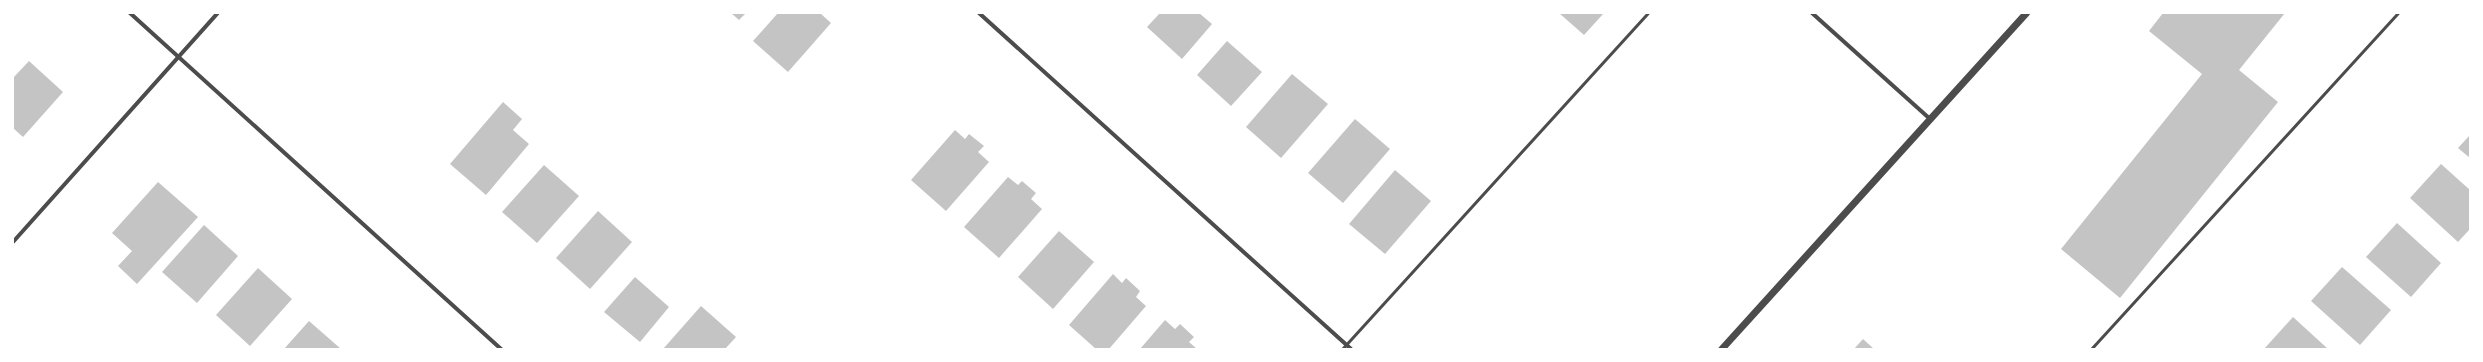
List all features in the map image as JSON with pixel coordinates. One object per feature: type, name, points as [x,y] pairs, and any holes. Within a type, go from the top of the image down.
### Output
[{"type":"street","points":[[130,13],[502,349]]},
{"type":"street","points":[[13,242],[218,13]]},
{"type":"street","points":[[979,13],[1350,349]]},
{"type":"street","points":[[1812,13],[1930,119]]},
{"type":"street","points":[[1721,349],[2026,13]]},
{"type":"lane","points":[[1342,349],[1648,13]]},
{"type":"lane","points":[[2091,349],[2398,13]]},
{"type":"building","points":[[731,13],[746,13],[739,20]]},
{"type":"building","points":[[778,13],[820,13],[831,23],[788,72],[753,41]]},
{"type":"building","points":[[1160,13],[1199,13],[1212,24],[1182,59],[1147,27]]},
{"type":"building","points":[[1559,13],[1604,13],[1584,35]]},
{"type":"building","points":[[2163,13],[2285,13],[2239,70],[2278,102],[2120,298],[2061,249],[2202,74],[2149,31]]},
{"type":"building","points":[[1227,41],[1262,72],[1231,106],[1197,75]]},
{"type":"building","points":[[29,61],[63,92],[23,137],[13,128],[13,78]]},
{"type":"building","points":[[1292,74],[1328,104],[1281,158],[1246,127]]},
{"type":"building","points":[[503,102],[522,119],[513,130],[529,144],[486,195],[450,164]]},
{"type":"building","points":[[1355,119],[1390,149],[1343,203],[1308,173]]},
{"type":"building","points":[[955,130],[965,139],[969,134],[984,146],[978,152],[989,162],[946,211],[911,180]]},
{"type":"building","points":[[2470,135],[2470,158],[2458,148]]},
{"type":"building","points":[[2441,164],[2470,190],[2470,229],[2458,242],[2410,198]]},
{"type":"building","points":[[544,165],[579,196],[537,243],[502,212]]},
{"type":"building","points":[[1395,170],[1431,201],[1385,254],[1349,224]]},
{"type":"building","points":[[1008,177],[1018,185],[1022,181],[1036,193],[1031,199],[1042,209],[999,258],[964,227]]},
{"type":"building","points":[[158,182],[198,217],[137,284],[118,266],[132,251],[112,233]]},
{"type":"building","points":[[598,211],[632,242],[590,289],[556,258]]},
{"type":"building","points":[[2397,223],[2441,263],[2411,297],[2366,257]]},
{"type":"building","points":[[204,225],[238,256],[197,303],[162,272]]},
{"type":"building","points":[[1059,231],[1094,262],[1053,309],[1018,277]]},
{"type":"building","points":[[2342,267],[2391,310],[2360,345],[2311,301]]},
{"type":"building","points":[[258,268],[292,299],[250,346],[216,315]]},
{"type":"building","points":[[1113,274],[1122,283],[1126,278],[1140,291],[1136,297],[1146,306],[1109,349],[1096,349],[1069,325]]},
{"type":"building","points":[[635,277],[669,307],[640,342],[604,312]]},
{"type":"building","points":[[701,306],[736,337],[725,349],[663,349]]},
{"type":"building","points":[[2293,317],[2328,349],[2264,349]]},
{"type":"building","points":[[1165,320],[1175,329],[1180,324],[1194,337],[1189,342],[1197,349],[1140,349]]},
{"type":"building","points":[[309,321],[341,349],[284,349]]},
{"type":"building","points":[[1863,339],[1874,349],[1854,349]]}]
